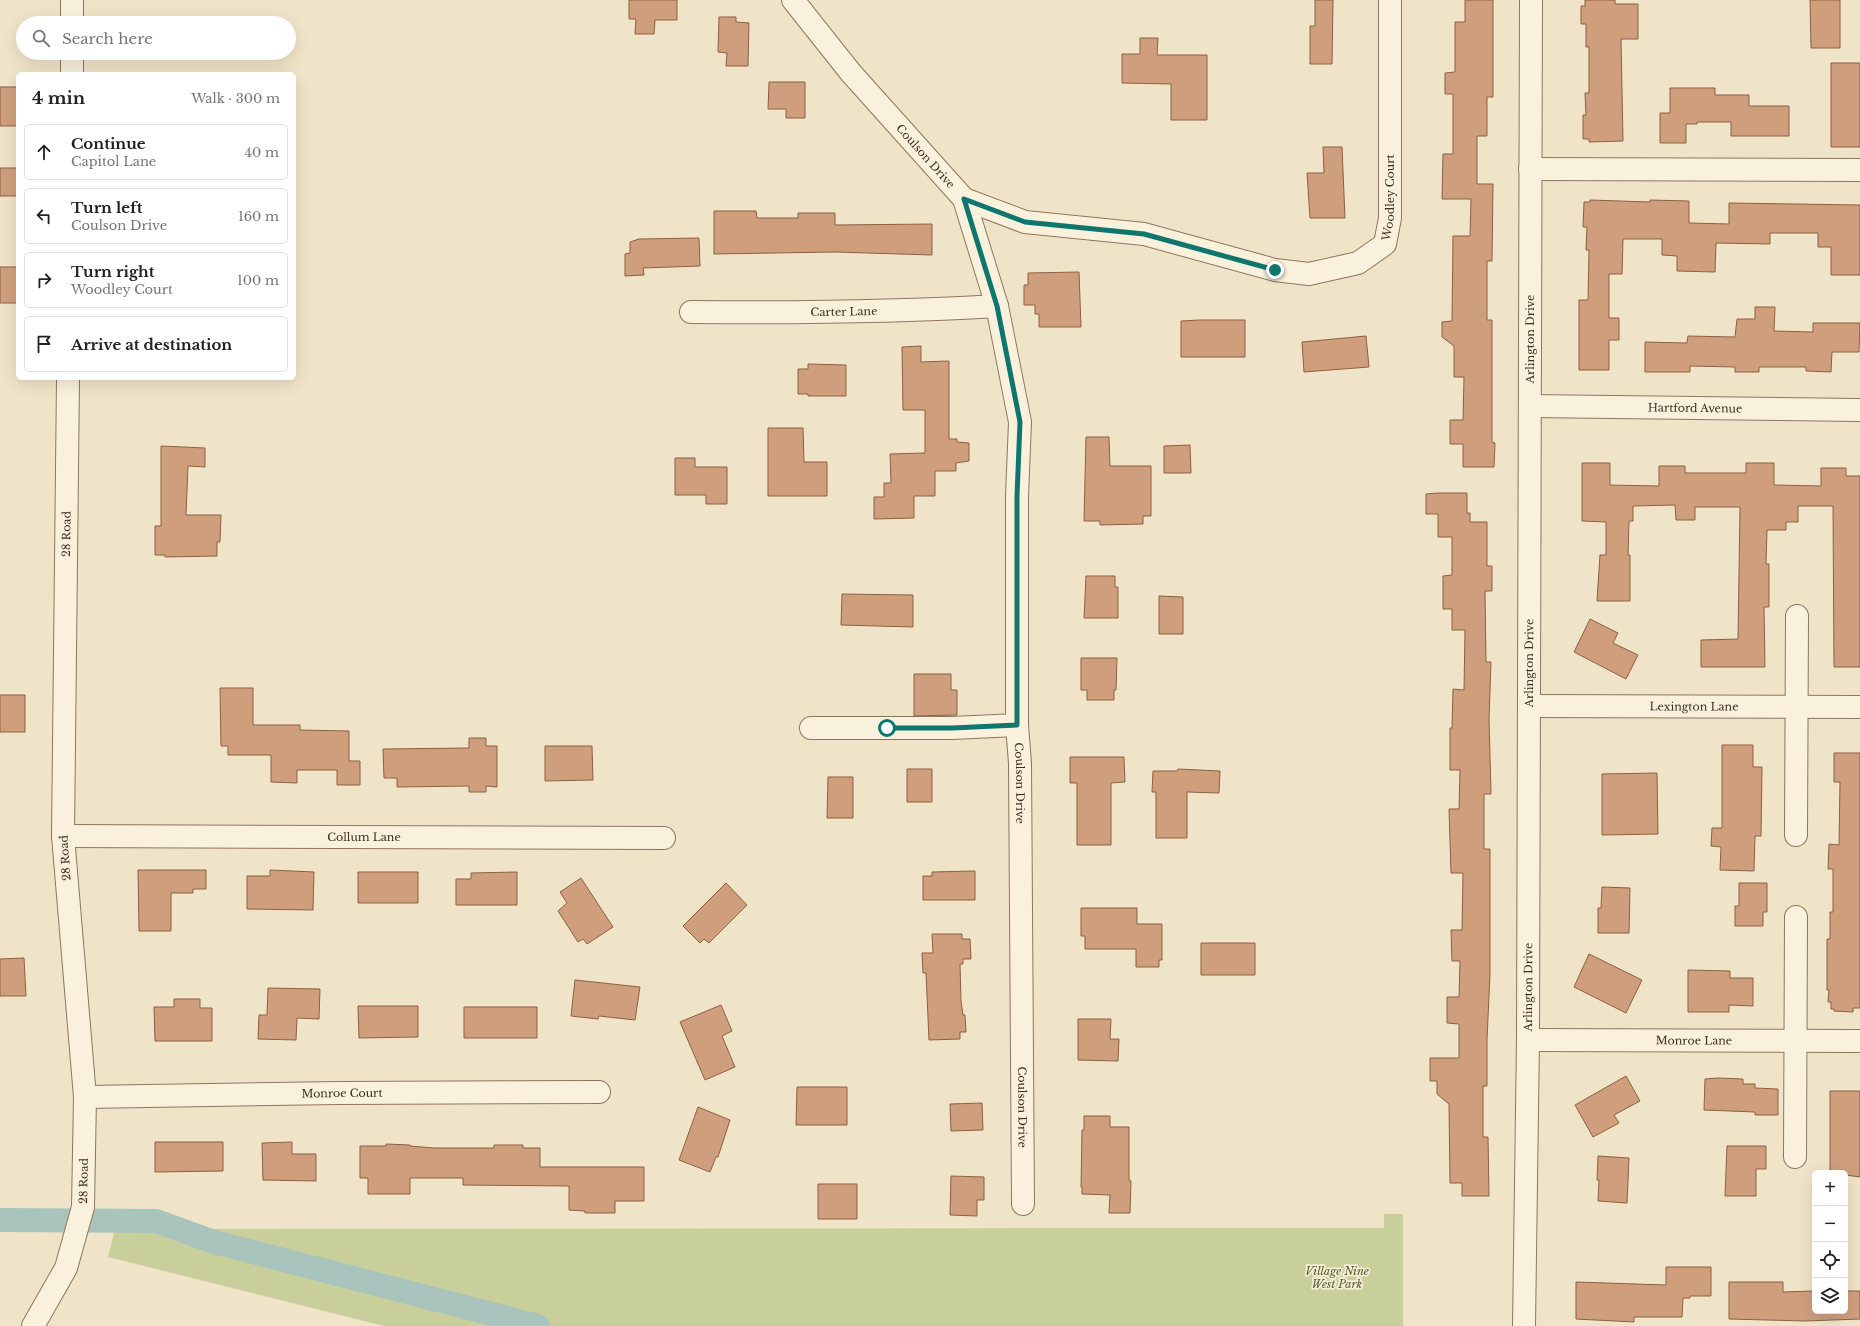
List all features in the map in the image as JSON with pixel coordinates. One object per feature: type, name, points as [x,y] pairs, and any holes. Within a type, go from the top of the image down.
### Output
[{"type":"street","points":[[72,0],[72,16]]},
{"type":"street","name":"Coulson Drive","points":[[793,0],[850,73],[964,199],[997,306],[1020,422],[1017,496],[1017,725],[1020,779],[1023,1204]]},
{"type":"street","name":"Woodley Court","points":[[964,199],[1025,222],[1144,234],[1275,270],[1309,274],[1358,263],[1385,244],[1390,218],[1390,0]]},
{"type":"street","name":"Arlington Drive","points":[[1524,1326],[1528,1040],[1531,0]]},
{"type":"street","points":[[72,60],[72,72]]},
{"type":"street","points":[[1530,169],[1860,170]]},
{"type":"street","name":"Carter Lane","points":[[691,312],[808,313],[914,311],[997,306]]},
{"type":"street","name":"28 Road","points":[[33,1326],[66,1268],[83,1207],[85,1097],[63,836],[68,380]]},
{"type":"street","name":"Hartford Avenue","points":[[1530,406],[1860,410]]},
{"type":"street","points":[[1796,835],[1797,616]]},
{"type":"street","name":"Lexington Lane","points":[[1529,706],[1860,707]]},
{"type":"street","points":[[811,728],[952,728],[1017,725]]},
{"type":"street","name":"Collum Lane","points":[[63,836],[664,838]]},
{"type":"street","points":[[1795,1157],[1796,917]]},
{"type":"street","name":"Monroe Lane","points":[[1528,1040],[1860,1041]]},
{"type":"street","name":"Monroe Court","points":[[85,1097],[339,1092],[599,1092]]},
{"type":"green space","name":"Village Nine West Park","points":[[1384,1214],[1403,1214],[1403,1326],[384,1326],[108,1257],[115,1229],[1384,1228]]},
{"type":"building","points":[[629,0],[677,0],[677,20],[655,20],[654,34],[635,34],[636,19],[629,19]]},
{"type":"building","points":[[1315,0],[1333,0],[1332,64],[1310,64],[1310,26],[1315,26]]},
{"type":"building","points":[[1465,0],[1493,0],[1493,97],[1487,97],[1487,136],[1477,136],[1477,184],[1493,184],[1492,261],[1487,261],[1487,320],[1492,320],[1492,442],[1495,443],[1494,467],[1463,467],[1463,444],[1450,444],[1450,420],[1463,420],[1464,377],[1454,377],[1454,346],[1442,337],[1442,322],[1452,321],[1453,236],[1470,236],[1471,199],[1442,199],[1443,154],[1453,154],[1453,94],[1445,94],[1445,73],[1455,72],[1455,22],[1465,22]]},
{"type":"building","points":[[1585,0],[1615,0],[1615,4],[1638,4],[1638,39],[1621,39],[1623,141],[1589,142],[1589,139],[1583,139],[1583,115],[1586,115],[1585,93],[1589,93],[1589,47],[1586,47],[1586,24],[1581,24],[1581,6],[1585,6]]},
{"type":"building","points":[[1810,0],[1840,0],[1840,48],[1811,48]]},
{"type":"building","points":[[719,17],[736,17],[736,22],[749,23],[748,66],[726,66],[727,53],[718,52]]},
{"type":"building","points":[[1140,38],[1158,38],[1157,55],[1207,55],[1207,120],[1171,120],[1171,84],[1122,83],[1122,54],[1140,54]]},
{"type":"building","points":[[1831,63],[1860,63],[1860,147],[1831,147]]},
{"type":"building","points":[[769,82],[805,82],[805,118],[786,118],[786,109],[768,109]]},
{"type":"building","points":[[0,87],[16,87],[16,126],[0,126]]},
{"type":"building","points":[[1670,88],[1715,88],[1715,95],[1749,95],[1749,106],[1789,106],[1789,136],[1731,136],[1731,122],[1697,122],[1697,124],[1686,124],[1686,143],[1660,143],[1660,113],[1670,113]]},
{"type":"building","points":[[1323,147],[1342,147],[1345,218],[1310,218],[1307,173],[1324,173]]},
{"type":"building","points":[[0,168],[16,168],[16,196],[0,196]]},
{"type":"building","points":[[1590,200],[1650,202],[1650,200],[1689,201],[1689,223],[1729,224],[1729,203],[1860,205],[1860,275],[1831,275],[1831,247],[1818,247],[1818,233],[1770,233],[1770,244],[1716,243],[1715,272],[1677,271],[1677,256],[1662,255],[1662,239],[1623,239],[1622,274],[1609,274],[1609,318],[1619,318],[1619,340],[1609,340],[1609,370],[1579,370],[1579,300],[1588,300],[1589,250],[1586,250],[1587,227],[1583,227],[1584,202],[1590,202]]},
{"type":"building","points":[[714,211],[756,211],[757,218],[798,218],[798,213],[835,213],[835,225],[932,224],[932,255],[835,252],[714,254]]},
{"type":"building","points":[[699,238],[700,266],[643,268],[644,275],[625,276],[625,254],[630,253],[630,242],[639,239]]},
{"type":"building","points":[[0,267],[16,267],[16,303],[0,303]]},
{"type":"building","points":[[1079,272],[1081,327],[1039,327],[1039,314],[1035,314],[1035,305],[1024,305],[1024,285],[1028,285],[1028,273]]},
{"type":"building","points":[[1755,307],[1775,307],[1774,331],[1813,332],[1813,323],[1860,323],[1859,352],[1832,352],[1831,372],[1806,371],[1806,367],[1759,367],[1759,372],[1735,372],[1735,367],[1690,366],[1690,372],[1645,372],[1645,342],[1687,343],[1688,336],[1735,337],[1737,319],[1755,319]]},
{"type":"building","points":[[1245,320],[1245,357],[1181,357],[1181,321]]},
{"type":"building","points":[[1366,336],[1369,367],[1304,372],[1302,342]]},
{"type":"building","points":[[921,346],[921,362],[949,361],[949,439],[957,439],[957,442],[969,443],[969,461],[956,463],[956,471],[935,471],[935,496],[914,496],[914,518],[874,519],[874,497],[884,497],[884,483],[891,483],[890,454],[925,453],[925,410],[903,410],[902,347]]},
{"type":"building","points":[[808,364],[846,365],[846,396],[808,396],[808,394],[798,394],[798,369],[808,369]]},
{"type":"building","points":[[768,428],[803,428],[804,462],[827,462],[827,496],[768,496]]},
{"type":"building","points":[[1086,437],[1109,437],[1110,466],[1151,466],[1151,516],[1143,516],[1143,524],[1100,525],[1100,521],[1084,521]]},
{"type":"building","points":[[1190,445],[1191,473],[1164,473],[1164,446]]},
{"type":"building","points":[[161,446],[205,448],[205,467],[188,466],[186,515],[221,515],[220,542],[217,542],[217,556],[165,557],[165,555],[155,555],[155,526],[161,526]]},
{"type":"building","points":[[675,458],[695,458],[695,467],[727,467],[727,504],[706,504],[706,495],[675,495]]},
{"type":"building","points":[[1582,463],[1610,463],[1610,485],[1659,486],[1659,466],[1685,466],[1685,473],[1746,473],[1746,463],[1774,463],[1774,485],[1821,486],[1821,468],[1846,468],[1846,476],[1860,476],[1860,667],[1834,667],[1833,506],[1798,506],[1798,522],[1786,522],[1786,530],[1767,530],[1766,564],[1769,564],[1769,607],[1764,607],[1765,667],[1701,667],[1701,640],[1738,639],[1740,507],[1695,507],[1695,520],[1676,520],[1675,505],[1633,506],[1633,521],[1629,521],[1628,555],[1630,555],[1630,601],[1597,601],[1600,555],[1606,555],[1606,522],[1582,521]]},
{"type":"building","points":[[1467,493],[1467,513],[1470,513],[1470,522],[1487,522],[1487,566],[1492,566],[1492,591],[1485,591],[1486,662],[1491,662],[1489,719],[1491,794],[1484,794],[1484,849],[1490,849],[1490,974],[1487,1040],[1487,1086],[1483,1086],[1483,1137],[1488,1137],[1489,1196],[1462,1196],[1462,1183],[1450,1183],[1449,1104],[1437,1094],[1437,1081],[1430,1081],[1430,1058],[1459,1058],[1459,1024],[1447,1023],[1447,997],[1459,997],[1460,961],[1452,961],[1451,930],[1462,930],[1463,873],[1451,873],[1449,809],[1459,809],[1460,770],[1450,770],[1450,728],[1452,728],[1453,689],[1464,690],[1465,630],[1452,630],[1452,609],[1443,609],[1443,576],[1452,575],[1452,537],[1438,537],[1438,514],[1426,514],[1426,494]]},
{"type":"building","points":[[1086,576],[1115,576],[1115,587],[1118,587],[1118,618],[1084,618]]},
{"type":"building","points":[[842,594],[913,595],[913,627],[841,625]]},
{"type":"building","points":[[1159,596],[1183,597],[1183,634],[1159,634]]},
{"type":"building","points":[[1590,619],[1618,633],[1613,643],[1638,655],[1626,679],[1574,652]]},
{"type":"building","points":[[1081,658],[1117,658],[1116,690],[1114,690],[1114,700],[1087,700],[1087,690],[1081,690]]},
{"type":"building","points":[[914,674],[951,674],[951,690],[957,690],[957,715],[914,716]]},
{"type":"building","points":[[220,688],[253,688],[253,725],[300,725],[300,730],[349,731],[349,761],[360,761],[360,785],[337,785],[337,770],[297,770],[297,783],[271,782],[271,755],[228,755],[228,746],[221,746]]},
{"type":"building","points":[[0,695],[25,695],[25,732],[0,732]]},
{"type":"building","points":[[469,738],[486,738],[486,746],[497,746],[497,787],[486,786],[486,792],[469,792],[469,786],[397,787],[397,778],[384,778],[383,749],[469,748]]},
{"type":"building","points":[[1722,745],[1753,745],[1753,767],[1762,767],[1761,836],[1755,836],[1754,871],[1720,870],[1721,847],[1711,846],[1712,828],[1722,828]]},
{"type":"building","points":[[545,746],[592,746],[593,780],[545,781]]},
{"type":"building","points":[[1834,753],[1860,753],[1860,1008],[1853,1008],[1853,1012],[1834,1011],[1834,1009],[1831,1009],[1831,1002],[1828,1002],[1829,990],[1827,990],[1827,939],[1830,939],[1830,912],[1833,912],[1833,869],[1828,869],[1829,844],[1839,845],[1840,782],[1834,782]]},
{"type":"building","points":[[1070,757],[1124,757],[1125,782],[1111,783],[1111,845],[1077,845],[1077,783],[1070,783]]},
{"type":"building","points":[[907,769],[932,769],[932,802],[907,802]]},
{"type":"building","points":[[1178,769],[1220,771],[1219,793],[1187,792],[1187,838],[1156,838],[1156,792],[1152,792],[1153,771],[1177,771]]},
{"type":"building","points":[[1657,773],[1658,834],[1602,835],[1602,774]]},
{"type":"building","points":[[828,777],[853,777],[853,818],[827,818]]},
{"type":"building","points":[[138,870],[206,870],[206,889],[193,889],[193,893],[171,893],[171,931],[139,931]]},
{"type":"building","points":[[270,870],[314,872],[313,910],[247,909],[247,876],[270,876]]},
{"type":"building","points":[[975,871],[975,900],[923,900],[923,876],[932,876],[932,872]]},
{"type":"building","points":[[358,872],[418,872],[418,903],[358,903]]},
{"type":"building","points":[[517,872],[517,905],[456,905],[456,879],[471,879],[471,873]]},
{"type":"building","points":[[581,878],[613,927],[587,944],[583,939],[578,942],[558,911],[567,903],[560,892]]},
{"type":"building","points":[[726,883],[747,905],[709,943],[704,939],[700,943],[683,926]]},
{"type":"building","points":[[1739,883],[1767,883],[1767,912],[1763,912],[1763,926],[1735,926],[1735,906],[1739,906]]},
{"type":"building","points":[[1602,887],[1630,888],[1629,933],[1598,933],[1598,908],[1601,908]]},
{"type":"building","points":[[1081,908],[1137,908],[1137,924],[1162,924],[1162,960],[1159,960],[1159,967],[1136,967],[1136,949],[1085,949],[1085,936],[1081,936]]},
{"type":"building","points":[[932,934],[962,934],[962,939],[970,939],[971,959],[963,959],[963,964],[960,964],[961,1001],[963,1015],[965,1015],[966,1032],[960,1032],[960,1039],[929,1040],[926,973],[923,973],[922,953],[933,953]]},
{"type":"building","points":[[1201,943],[1255,943],[1255,975],[1201,975]]},
{"type":"building","points":[[1589,954],[1642,980],[1626,1013],[1574,987]]},
{"type":"building","points":[[24,958],[26,996],[0,996],[0,959]]},
{"type":"building","points":[[1688,970],[1730,971],[1730,978],[1753,978],[1753,1006],[1729,1005],[1729,1012],[1688,1012]]},
{"type":"building","points":[[575,980],[640,987],[635,1020],[599,1016],[598,1019],[571,1016]]},
{"type":"building","points":[[268,988],[320,989],[319,1019],[297,1018],[296,1040],[258,1039],[259,1015],[267,1015]]},
{"type":"building","points":[[174,999],[200,999],[200,1008],[212,1008],[212,1041],[155,1041],[154,1007],[174,1007]]},
{"type":"building","points":[[721,1005],[732,1031],[722,1036],[735,1067],[705,1080],[680,1022]]},
{"type":"building","points":[[358,1006],[418,1006],[418,1037],[359,1038]]},
{"type":"building","points":[[464,1007],[537,1007],[537,1038],[464,1038]]},
{"type":"building","points":[[1078,1019],[1111,1019],[1110,1039],[1119,1039],[1118,1061],[1078,1060]]},
{"type":"building","points":[[1626,1076],[1640,1101],[1614,1115],[1619,1123],[1593,1137],[1575,1105]]},
{"type":"building","points":[[1705,1079],[1743,1079],[1743,1084],[1755,1084],[1755,1088],[1778,1089],[1778,1115],[1755,1115],[1755,1112],[1704,1110]]},
{"type":"building","points":[[797,1087],[847,1087],[847,1125],[796,1125]]},
{"type":"building","points":[[1830,1091],[1860,1091],[1860,1177],[1848,1175],[1848,1170],[1830,1170]]},
{"type":"building","points":[[982,1103],[983,1130],[951,1131],[950,1104]]},
{"type":"building","points":[[698,1107],[730,1120],[718,1157],[716,1157],[710,1172],[679,1160]]},
{"type":"building","points":[[1084,1116],[1110,1116],[1110,1127],[1129,1127],[1129,1180],[1131,1181],[1130,1213],[1109,1213],[1110,1195],[1082,1194],[1082,1130],[1084,1130]]},
{"type":"building","points":[[155,1142],[223,1142],[223,1171],[155,1172]]},
{"type":"building","points":[[292,1142],[292,1154],[316,1154],[316,1181],[263,1180],[262,1143]]},
{"type":"building","points":[[386,1144],[434,1148],[494,1148],[494,1145],[523,1145],[523,1148],[540,1148],[540,1167],[644,1167],[644,1201],[615,1201],[615,1213],[585,1213],[585,1211],[569,1210],[569,1186],[463,1185],[463,1178],[410,1178],[410,1194],[368,1194],[368,1178],[360,1178],[360,1146],[386,1146]]},
{"type":"building","points":[[1727,1146],[1766,1146],[1766,1169],[1756,1169],[1756,1196],[1725,1196]]},
{"type":"building","points":[[1598,1156],[1629,1158],[1627,1203],[1598,1201]]},
{"type":"building","points":[[951,1176],[984,1177],[984,1200],[977,1200],[977,1216],[950,1215]]},
{"type":"building","points":[[818,1184],[857,1184],[857,1219],[818,1219]]},
{"type":"building","points":[[1666,1267],[1711,1267],[1711,1296],[1690,1296],[1690,1298],[1683,1298],[1682,1317],[1634,1317],[1634,1322],[1576,1319],[1576,1282],[1666,1285]]},
{"type":"building","points":[[1729,1282],[1783,1282],[1783,1292],[1812,1291],[1812,1314],[1848,1314],[1848,1291],[1860,1291],[1860,1319],[1805,1321],[1729,1319]]},
{"type":"waterway","points":[[0,1220],[156,1221],[214,1242],[538,1326]]},
{"type":"route","points":[[887,728],[952,728],[1017,725],[1017,496],[1020,422],[997,306],[964,199],[1025,222],[1077,226],[1144,234],[1275,270]]}]
